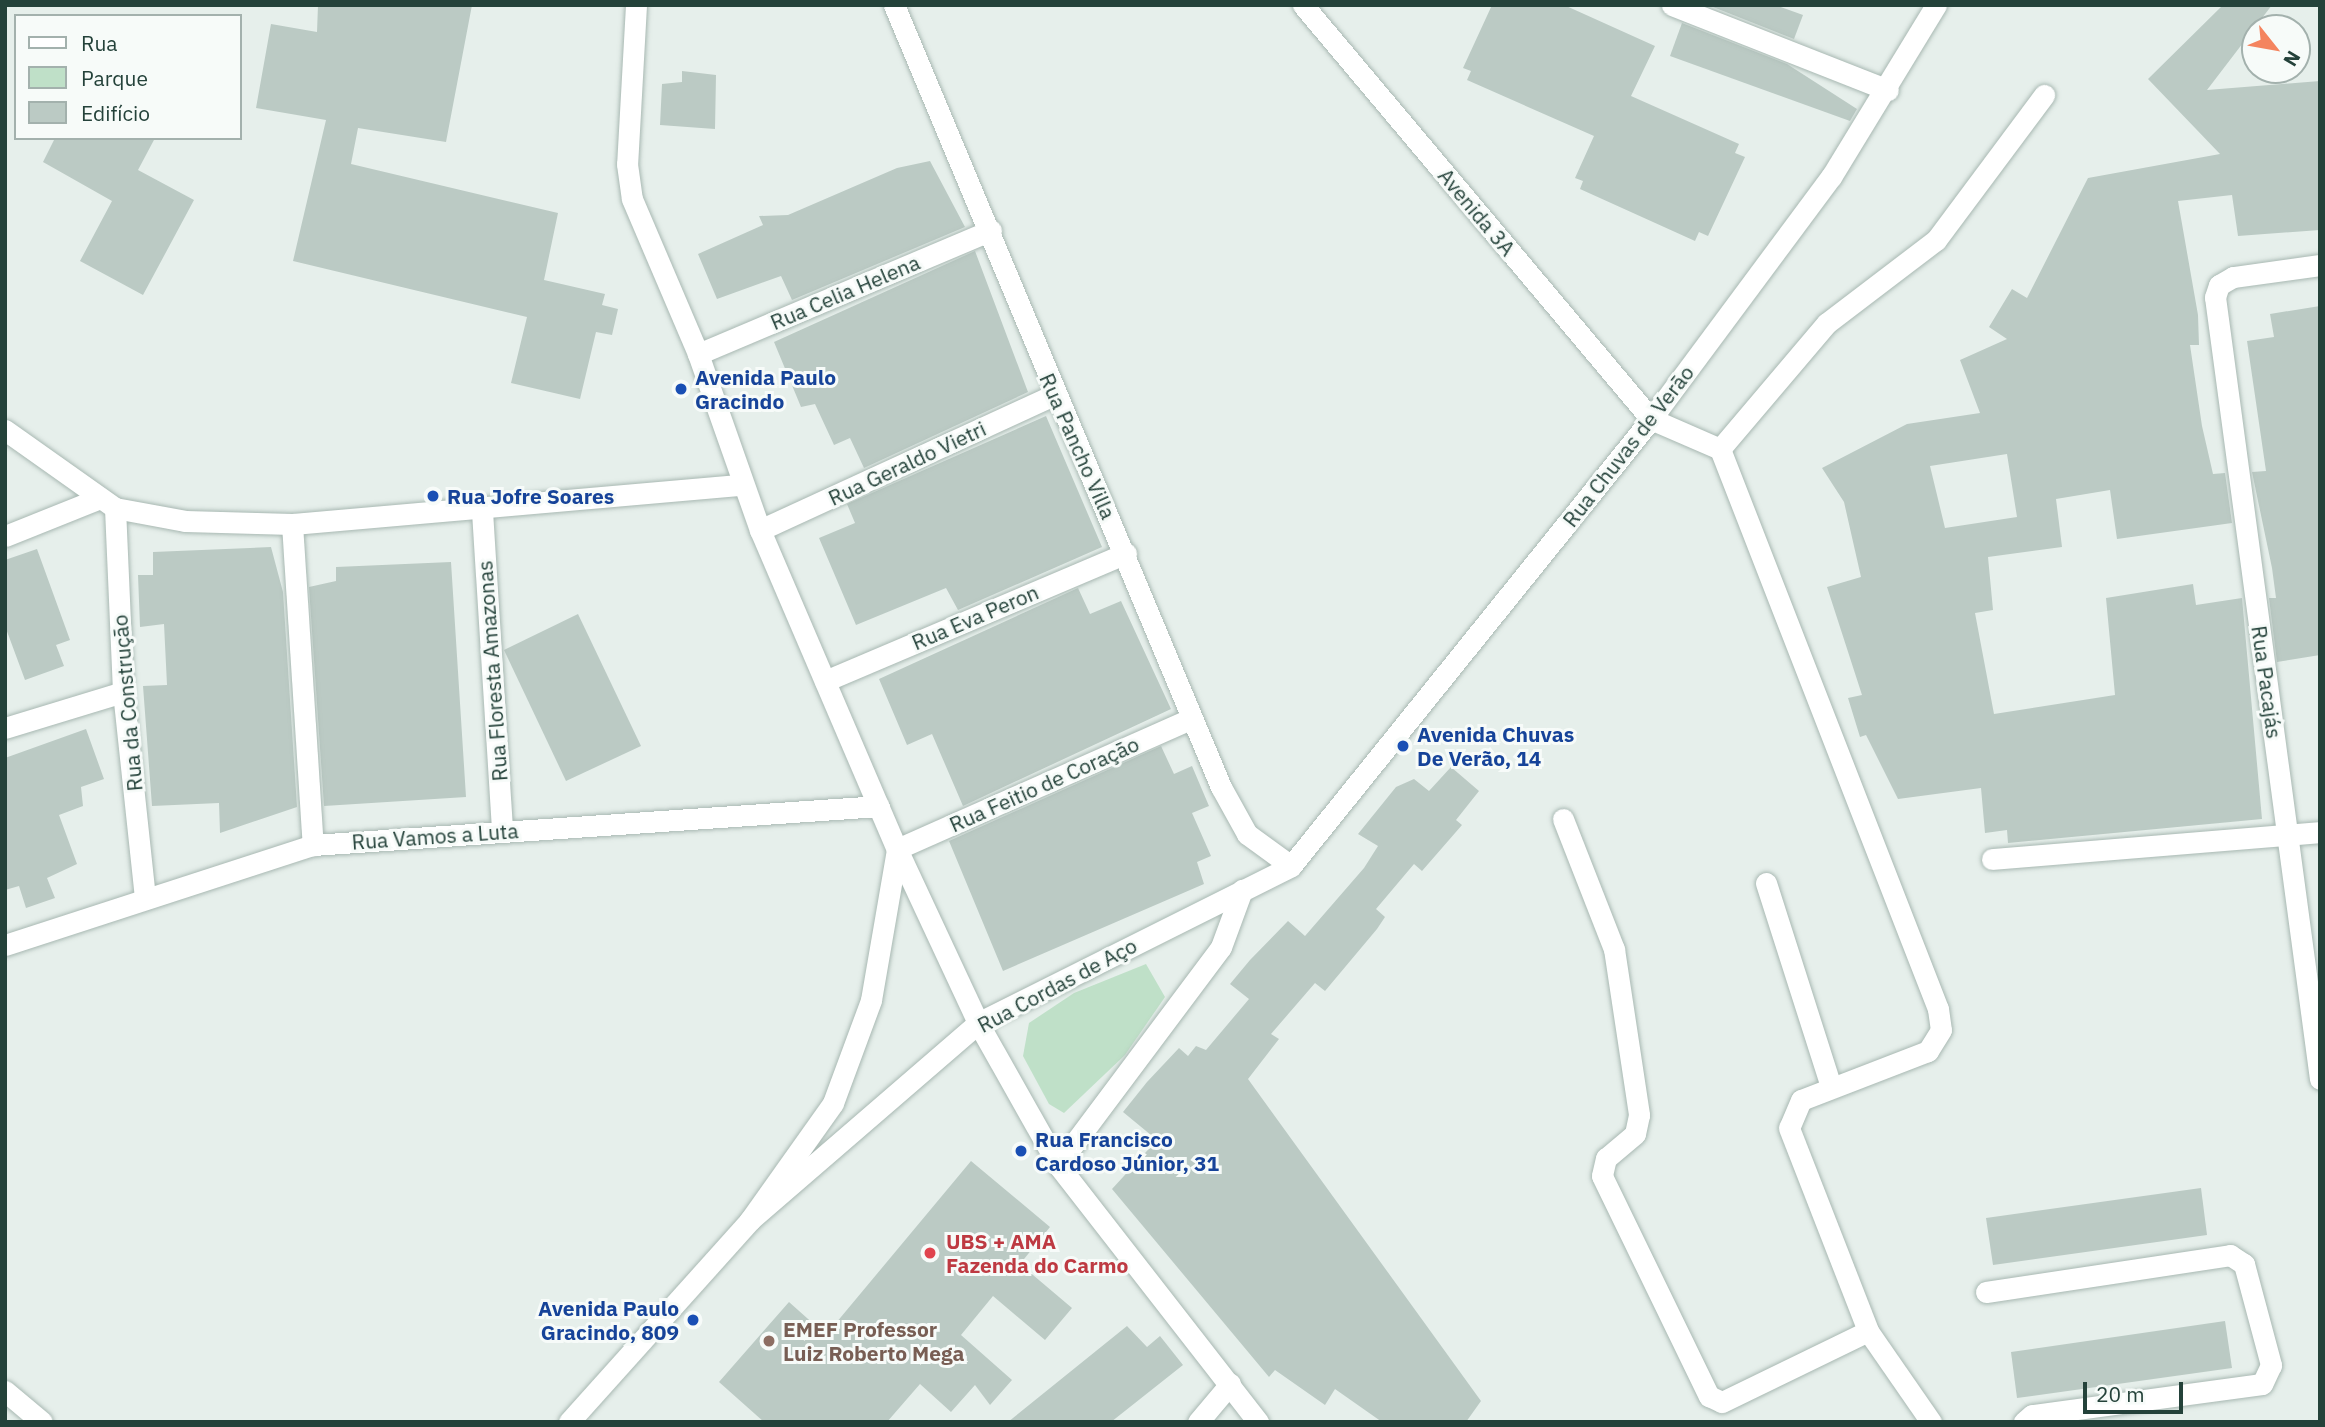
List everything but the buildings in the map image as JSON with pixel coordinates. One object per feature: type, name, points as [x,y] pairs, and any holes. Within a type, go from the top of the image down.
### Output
[{"type":"street","points":[[636,5],[627,164],[632,199],[698,354],[760,530],[897,849],[978,1023],[1058,1165],[1258,1422]]},
{"type":"street","name":"Rua Pancho Villa","points":[[894,5],[991,230],[1054,395],[1126,553],[1191,719],[1247,834],[1291,866]]},
{"type":"street","name":"Avenida 3A","points":[[1303,5],[1651,419]]},
{"type":"street","points":[[1672,5],[1888,90]]},
{"type":"street","name":"Rua Chuvas de Verão","points":[[1291,866],[1651,419],[1831,177],[1888,90],[1936,5]]},
{"type":"street","points":[[1720,449],[1827,323],[1936,240],[2044,95]]},
{"type":"street","name":"Rua Celia Helena","points":[[698,354],[991,230]]},
{"type":"street","name":"Rua Pacajás","points":[[2320,265],[2233,277],[2219,285],[2215,297],[2320,1079]]},
{"type":"street","name":"Rua Geraldo Vietri","points":[[760,530],[1054,395]]},
{"type":"street","points":[[1651,419],[1720,449],[1938,1009],[1941,1030],[1928,1051],[1801,1100],[1789,1128],[1868,1331],[1931,1422]]},
{"type":"street","points":[[5,430],[108,503],[185,521],[292,524],[482,511],[742,485]]},
{"type":"street","points":[[5,536],[108,503]]},
{"type":"street","name":"Rua da Construção","points":[[108,503],[123,692],[145,897]]},
{"type":"street","name":"Rua Floresta Amazonas","points":[[482,511],[502,831]]},
{"type":"street","points":[[292,524],[313,845]]},
{"type":"street","name":"Rua Eva Peron","points":[[825,681],[1126,553]]},
{"type":"street","points":[[5,728],[123,692]]},
{"type":"street","name":"Rua Feitio de Coração","points":[[897,849],[1191,719]]},
{"type":"street","name":"Rua Vamos a Luta","points":[[5,945],[145,897],[313,845],[879,806]]},
{"type":"street","points":[[1563,819],[1614,949],[1639,1115],[1635,1133],[1606,1158],[1602,1176],[1709,1396],[1722,1402],[1868,1331]]},
{"type":"street","points":[[1992,859],[2320,832]]},
{"type":"street","points":[[569,1422],[750,1220],[848,1074],[881,957],[897,849]]},
{"type":"street","name":"Rua Cordas de Aço","points":[[750,1220],[978,1023],[1291,866]]},
{"type":"street","points":[[1766,883],[1831,1087]]},
{"type":"street","points":[[1058,1165],[1221,947],[1242,890]]},
{"type":"street","points":[[1986,1292],[2230,1255],[2244,1264],[2271,1365],[2262,1384],[2032,1415],[2024,1422]]},
{"type":"street","points":[[1198,1422],[1230,1384]]},
{"type":"street","points":[[5,1391],[42,1422]]},
{"type":"green space","points":[[1146,964],[1165,997],[1125,1055],[1064,1113],[1049,1104],[1023,1056],[1029,1023],[1074,993]]},
{"type":"place","name":"Avenida Paulo Gracindo","points":[[681,389]]},
{"type":"place","name":"Rua Jofre Soares","points":[[433,496]]},
{"type":"place","name":"Avenida Chuvas De Verão, 14","points":[[1403,746]]},
{"type":"place","name":"Rua Francisco Cardoso Júnior, 31","points":[[1021,1151]]},
{"type":"place","name":"UBS + AMA Fazenda do Carmo","points":[[930,1253]]},
{"type":"place","name":"Avenida Paulo Gracindo, 809","points":[[693,1320]]},
{"type":"place","name":"EMEF Professor Luiz Roberto Mega","points":[[769,1341]]}]
